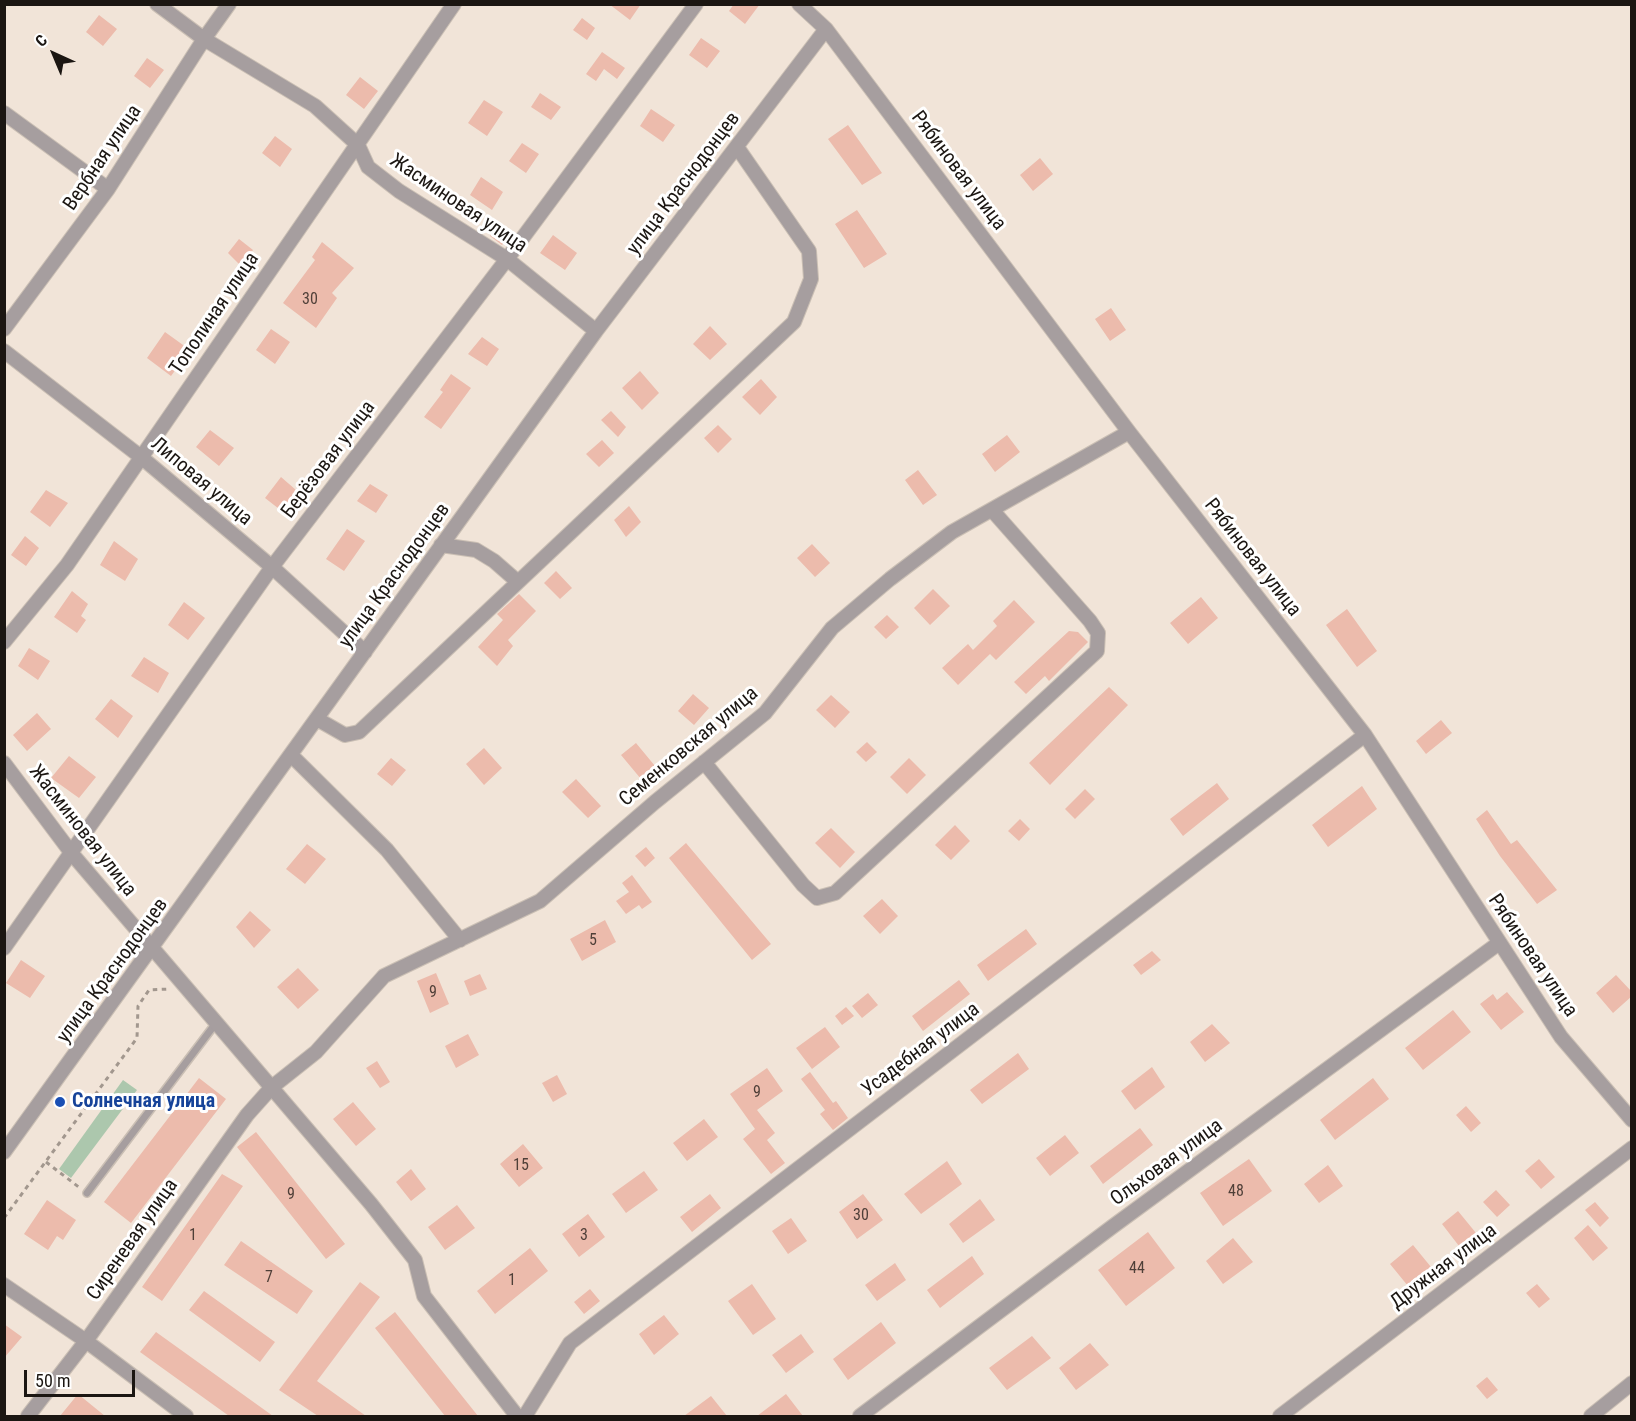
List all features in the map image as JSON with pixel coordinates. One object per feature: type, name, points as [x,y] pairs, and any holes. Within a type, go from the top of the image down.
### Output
[{"type":"street","name":"Жасминовая улица","points":[[157,4],[204,39],[315,106],[358,145],[368,167],[399,191],[507,259],[596,331]]},
{"type":"street","name":"Вербная улица","points":[[4,329],[108,189],[229,4]]},
{"type":"street","name":"Тополиная улица","points":[[4,642],[67,565],[454,4]]},
{"type":"street","name":"Берёзовая улица","points":[[4,948],[73,855],[272,567],[507,259],[696,4]]},
{"type":"street","name":"Рябиновая улица","points":[[799,4],[826,29],[1129,432],[1365,735],[1499,944],[1562,1037],[1632,1120]]},
{"type":"street","name":"улица Краснодонцев","points":[[4,1152],[153,950],[596,331],[826,29]]},
{"type":"street","points":[[4,113],[108,189]]},
{"type":"street","points":[[317,719],[345,735],[359,732],[794,322],[811,279],[809,251],[737,147]]},
{"type":"street","name":"Липовая улица","points":[[4,351],[141,457],[272,567],[365,652]]},
{"type":"street","name":"Семенковская улица","points":[[272,1087],[316,1052],[384,976],[540,901],[765,713],[832,628],[890,579],[943,539],[1129,432]]},
{"type":"street","points":[[704,762],[803,885],[817,898],[834,893],[1097,651],[1098,633],[1090,621],[992,510]]},
{"type":"street","points":[[441,545],[476,550],[494,561],[518,582]]},
{"type":"street","name":"Усадебная улица","points":[[525,1416],[570,1343],[1365,735]]},
{"type":"street","points":[[291,755],[387,850],[460,940]]},
{"type":"street","name":"Жасминовая улица","points":[[4,763],[73,855],[272,1087],[415,1260],[424,1296],[518,1416]]},
{"type":"street","name":"Ольховая улица","points":[[860,1416],[1112,1227],[1499,944]]},
{"type":"street","name":"Сиреневая улица","points":[[28,1416],[86,1341],[226,1143],[272,1087]]},
{"type":"street","name":"Дружная улица","points":[[1280,1416],[1632,1148]]},
{"type":"street","points":[[4,1285],[86,1341],[186,1416]]},
{"type":"street","points":[[1591,1416],[1632,1383]]},
{"type":"lane","points":[[87,1192],[216,1023]]},
{"type":"path","points":[[4,1218],[137,1038],[138,1005],[149,990],[174,989],[182,983]]},
{"type":"path","points":[[46,1162],[87,1192]]},
{"type":"green space","points":[[123,1080],[137,1090],[71,1178],[59,1169]]},
{"type":"building","points":[[609,4],[641,4],[630,20]]},
{"type":"building","points":[[734,4],[760,4],[745,24],[729,11]]},
{"type":"building","points":[[99,15],[117,29],[103,46],[86,32]]},
{"type":"building","points":[[582,18],[595,28],[587,40],[573,30]]},
{"type":"building","points":[[701,38],[720,51],[707,68],[689,55]]},
{"type":"building","points":[[602,52],[625,68],[617,79],[604,69],[596,81],[586,74]]},
{"type":"building","points":[[147,58],[164,70],[150,88],[134,76]]},
{"type":"building","points":[[360,77],[378,91],[364,109],[346,95]]},
{"type":"building","points":[[540,93],[561,107],[551,120],[531,107]]},
{"type":"building","points":[[484,100],[503,112],[487,136],[468,123]]},
{"type":"building","points":[[651,109],[675,125],[663,142],[640,126]]},
{"type":"building","points":[[848,125],[882,173],[862,185],[828,139]]},
{"type":"building","points":[[275,136],[292,149],[280,167],[262,153]]},
{"type":"building","points":[[522,143],[539,154],[526,173],[509,161]]},
{"type":"building","points":[[1040,158],[1053,174],[1033,191],[1020,175]]},
{"type":"building","points":[[481,177],[503,192],[492,210],[470,195]]},
{"type":"building","points":[[857,210],[887,254],[864,268],[835,224]]},
{"type":"building","points":[[500,223],[512,233],[502,245],[490,236]]},
{"type":"building","points":[[553,235],[577,253],[565,270],[540,253]]},
{"type":"building","points":[[239,239],[253,250],[242,267],[228,253]]},
{"type":"building","points":[[322,242],[354,268],[332,293],[337,298],[316,328],[283,303],[315,260],[312,257]]},
{"type":"building","points":[[1111,308],[1126,330],[1110,341],[1095,319]]},
{"type":"building","points":[[710,326],[727,344],[710,360],[693,344]]},
{"type":"building","points":[[271,329],[290,342],[275,364],[256,350]]},
{"type":"building","points":[[165,332],[190,350],[171,376],[147,358]]},
{"type":"building","points":[[482,337],[499,349],[487,366],[468,354]]},
{"type":"building","points":[[640,371],[659,393],[642,410],[622,388]]},
{"type":"building","points":[[451,374],[471,388],[441,429],[424,417],[443,392],[440,390]]},
{"type":"building","points":[[761,379],[777,397],[760,415],[742,397]]},
{"type":"building","points":[[611,411],[626,427],[618,437],[601,420]]},
{"type":"building","points":[[718,425],[732,439],[718,453],[704,438]]},
{"type":"building","points":[[210,430],[234,448],[219,466],[196,447]]},
{"type":"building","points":[[1007,435],[1020,452],[995,472],[982,454]]},
{"type":"building","points":[[602,440],[614,453],[599,467],[586,454]]},
{"type":"building","points":[[918,470],[937,495],[923,505],[905,480]]},
{"type":"building","points":[[281,477],[296,490],[283,512],[265,498]]},
{"type":"building","points":[[370,484],[388,495],[376,513],[357,501]]},
{"type":"building","points":[[46,490],[68,503],[50,527],[30,512]]},
{"type":"building","points":[[629,506],[641,522],[626,537],[614,520]]},
{"type":"building","points":[[347,529],[365,541],[344,571],[326,559]]},
{"type":"building","points":[[25,536],[39,548],[26,566],[11,555]]},
{"type":"building","points":[[114,541],[138,559],[125,581],[100,565]]},
{"type":"building","points":[[812,544],[830,563],[815,577],[797,558]]},
{"type":"building","points":[[556,571],[572,588],[560,599],[544,583]]},
{"type":"building","points":[[933,589],[950,606],[930,625],[914,608]]},
{"type":"building","points":[[72,591],[88,604],[81,616],[86,620],[77,633],[54,617]]},
{"type":"building","points":[[519,594],[536,611],[508,640],[513,646],[497,666],[478,647],[503,620],[497,614]]},
{"type":"building","points":[[1201,597],[1218,618],[1188,644],[1170,623]]},
{"type":"building","points":[[1014,600],[1035,622],[996,660],[990,654],[958,685],[942,668],[968,644],[973,650],[997,626],[993,621]]},
{"type":"building","points":[[184,602],[205,618],[188,640],[168,625]]},
{"type":"building","points":[[1347,609],[1377,651],[1357,667],[1326,625]]},
{"type":"building","points":[[887,615],[899,627],[886,639],[874,627]]},
{"type":"building","points":[[1069,631],[1078,632],[1088,642],[1049,681],[1045,676],[1026,694],[1014,682]]},
{"type":"building","points":[[29,648],[50,661],[38,680],[18,666]]},
{"type":"building","points":[[144,657],[169,673],[158,693],[131,676]]},
{"type":"building","points":[[1109,687],[1128,705],[1050,785],[1029,763]]},
{"type":"building","points":[[693,694],[709,708],[694,725],[678,711]]},
{"type":"building","points":[[831,695],[850,712],[835,728],[816,710]]},
{"type":"building","points":[[111,699],[133,716],[118,738],[95,719]]},
{"type":"building","points":[[37,713],[51,729],[27,751],[13,735]]},
{"type":"building","points":[[1441,720],[1452,733],[1426,754],[1416,741]]},
{"type":"building","points":[[867,742],[877,752],[866,762],[856,752]]},
{"type":"building","points":[[636,743],[655,766],[641,779],[621,755]]},
{"type":"building","points":[[484,748],[502,768],[484,785],[466,764]]},
{"type":"building","points":[[69,756],[96,777],[79,798],[51,778]]},
{"type":"building","points":[[391,758],[406,770],[392,786],[377,774]]},
{"type":"building","points":[[909,758],[926,775],[907,794],[890,777]]},
{"type":"building","points":[[576,779],[601,806],[588,818],[562,792]]},
{"type":"building","points":[[1217,783],[1229,799],[1183,836],[1170,819]]},
{"type":"building","points":[[1362,786],[1377,809],[1328,847],[1312,825]]},
{"type":"building","points":[[1085,789],[1095,799],[1075,819],[1065,809]]},
{"type":"building","points":[[1487,810],[1511,844],[1517,840],[1557,890],[1537,904],[1500,856],[1476,819]]},
{"type":"building","points":[[1020,819],[1030,829],[1019,841],[1008,831]]},
{"type":"building","points":[[955,825],[970,841],[951,860],[935,845]]},
{"type":"building","points":[[831,828],[855,852],[840,868],[815,843]]},
{"type":"building","points":[[686,843],[771,944],[752,960],[669,858]]},
{"type":"building","points":[[307,844],[326,859],[305,884],[286,869]]},
{"type":"building","points":[[646,847],[655,858],[645,867],[635,856]]},
{"type":"building","points":[[632,875],[652,902],[642,909],[639,905],[626,914],[616,901],[629,892],[622,883]]},
{"type":"building","points":[[882,899],[898,916],[880,934],[863,916]]},
{"type":"building","points":[[250,911],[271,930],[254,948],[236,927]]},
{"type":"building","points":[[605,920],[616,942],[582,961],[570,939]]},
{"type":"building","points":[[1026,929],[1037,944],[988,981],[977,965]]},
{"type":"building","points":[[1152,951],[1161,960],[1141,975],[1133,965]]},
{"type":"building","points":[[21,960],[45,976],[30,998],[6,983]]},
{"type":"building","points":[[298,968],[319,990],[298,1009],[277,987]]},
{"type":"building","points":[[436,973],[449,1004],[430,1013],[417,981]]},
{"type":"building","points":[[480,974],[487,989],[470,996],[464,981]]},
{"type":"building","points":[[1616,975],[1632,992],[1632,996],[1613,1013],[1596,993]]},
{"type":"building","points":[[959,980],[970,994],[923,1031],[912,1016]]},
{"type":"building","points":[[1507,992],[1524,1012],[1501,1030],[1480,1004],[1493,994],[1497,1000]]},
{"type":"building","points":[[868,993],[878,1005],[862,1018],[852,1006]]},
{"type":"building","points":[[846,1007],[854,1016],[842,1025],[835,1016]]},
{"type":"building","points":[[1453,1010],[1471,1032],[1423,1070],[1405,1048]]},
{"type":"building","points":[[1212,1024],[1230,1043],[1205,1062],[1190,1042]]},
{"type":"building","points":[[825,1027],[840,1047],[812,1069],[796,1048]]},
{"type":"building","points":[[468,1034],[479,1055],[456,1068],[445,1046]]},
{"type":"building","points":[[1018,1053],[1029,1069],[982,1104],[970,1090]]},
{"type":"building","points":[[377,1061],[390,1082],[380,1088],[366,1068]]},
{"type":"building","points":[[1152,1067],[1165,1087],[1135,1110],[1121,1091]]},
{"type":"building","points":[[767,1068],[783,1091],[757,1110],[775,1133],[767,1140],[785,1163],[771,1174],[743,1139],[755,1129],[730,1094]]},
{"type":"building","points":[[810,1072],[833,1103],[836,1101],[848,1118],[833,1130],[820,1114],[825,1110],[801,1079]]},
{"type":"building","points":[[557,1075],[567,1094],[553,1102],[542,1083]]},
{"type":"building","points":[[199,1078],[226,1099],[131,1223],[104,1202]]},
{"type":"building","points":[[1373,1078],[1389,1099],[1335,1140],[1320,1120]]},
{"type":"building","points":[[353,1102],[376,1129],[356,1146],[333,1119]]},
{"type":"building","points":[[1466,1106],[1481,1123],[1471,1132],[1456,1115]]},
{"type":"building","points":[[704,1119],[718,1137],[687,1161],[673,1143]]},
{"type":"building","points":[[1140,1128],[1153,1145],[1103,1184],[1090,1166]]},
{"type":"building","points":[[256,1132],[345,1244],[326,1259],[237,1147]]},
{"type":"building","points":[[1065,1135],[1079,1153],[1050,1176],[1036,1158]]},
{"type":"building","points":[[523,1144],[543,1168],[519,1187],[500,1164]]},
{"type":"building","points":[[1249,1159],[1272,1191],[1223,1226],[1200,1193]]},
{"type":"building","points":[[1539,1159],[1555,1177],[1541,1189],[1525,1171]]},
{"type":"building","points":[[947,1161],[962,1184],[921,1214],[904,1194]]},
{"type":"building","points":[[1328,1165],[1343,1186],[1319,1203],[1304,1184]]},
{"type":"building","points":[[411,1169],[426,1189],[411,1201],[396,1182]]},
{"type":"building","points":[[644,1171],[658,1190],[626,1213],[612,1194]]},
{"type":"building","points":[[222,1174],[243,1186],[162,1301],[142,1287]]},
{"type":"building","points":[[1496,1190],[1510,1205],[1497,1217],[1483,1202]]},
{"type":"building","points":[[710,1194],[721,1208],[692,1232],[680,1217]]},
{"type":"building","points":[[863,1194],[883,1220],[857,1239],[839,1212]]},
{"type":"building","points":[[980,1199],[995,1220],[963,1243],[949,1224]]},
{"type":"building","points":[[47,1200],[76,1220],[63,1240],[57,1236],[48,1250],[24,1234]]},
{"type":"building","points":[[1595,1202],[1609,1218],[1600,1227],[1585,1210]]},
{"type":"building","points":[[457,1205],[475,1228],[445,1250],[428,1227]]},
{"type":"building","points":[[1458,1211],[1476,1233],[1459,1246],[1442,1224]]},
{"type":"building","points":[[588,1214],[605,1237],[579,1257],[562,1234]]},
{"type":"building","points":[[791,1218],[807,1241],[788,1254],[772,1231]]},
{"type":"building","points":[[1588,1225],[1608,1248],[1593,1261],[1574,1238]]},
{"type":"building","points":[[1148,1232],[1175,1268],[1126,1306],[1098,1270]]},
{"type":"building","points":[[1233,1238],[1253,1262],[1223,1284],[1206,1261]]},
{"type":"building","points":[[241,1241],[313,1291],[297,1314],[224,1265]]},
{"type":"building","points":[[1413,1245],[1431,1267],[1408,1286],[1390,1264]]},
{"type":"building","points":[[530,1248],[548,1271],[495,1314],[477,1291]]},
{"type":"building","points":[[972,1256],[984,1274],[940,1308],[927,1290]]},
{"type":"building","points":[[895,1263],[906,1280],[877,1301],[865,1285]]},
{"type":"building","points":[[360,1282],[380,1297],[317,1381],[366,1416],[318,1416],[279,1390]]},
{"type":"building","points":[[752,1284],[776,1319],[753,1335],[728,1301]]},
{"type":"building","points":[[1537,1284],[1550,1299],[1539,1308],[1526,1293]]},
{"type":"building","points":[[590,1289],[600,1301],[584,1314],[574,1302]]},
{"type":"building","points":[[204,1291],[275,1342],[260,1362],[189,1310]]},
{"type":"building","points":[[395,1312],[478,1416],[445,1416],[375,1328]]},
{"type":"building","points":[[664,1315],[679,1334],[654,1355],[639,1334]]},
{"type":"building","points":[[881,1322],[896,1343],[848,1380],[833,1359]]},
{"type":"building","points":[[4,1324],[22,1337],[4,1358]]},
{"type":"building","points":[[156,1332],[273,1416],[229,1416],[140,1352]]},
{"type":"building","points":[[801,1334],[814,1352],[786,1373],[772,1355]]},
{"type":"building","points":[[1032,1336],[1051,1358],[1007,1390],[989,1368]]},
{"type":"building","points":[[1090,1343],[1109,1365],[1076,1390],[1059,1368]]},
{"type":"building","points":[[1487,1377],[1498,1390],[1487,1399],[1476,1386]]},
{"type":"building","points":[[78,1394],[105,1416],[60,1416]]},
{"type":"building","points":[[786,1394],[803,1416],[757,1416]]},
{"type":"building","points":[[711,1396],[727,1416],[684,1416]]},
{"type":"place","name":"Солнечная улица","points":[[60,1102]]}]
